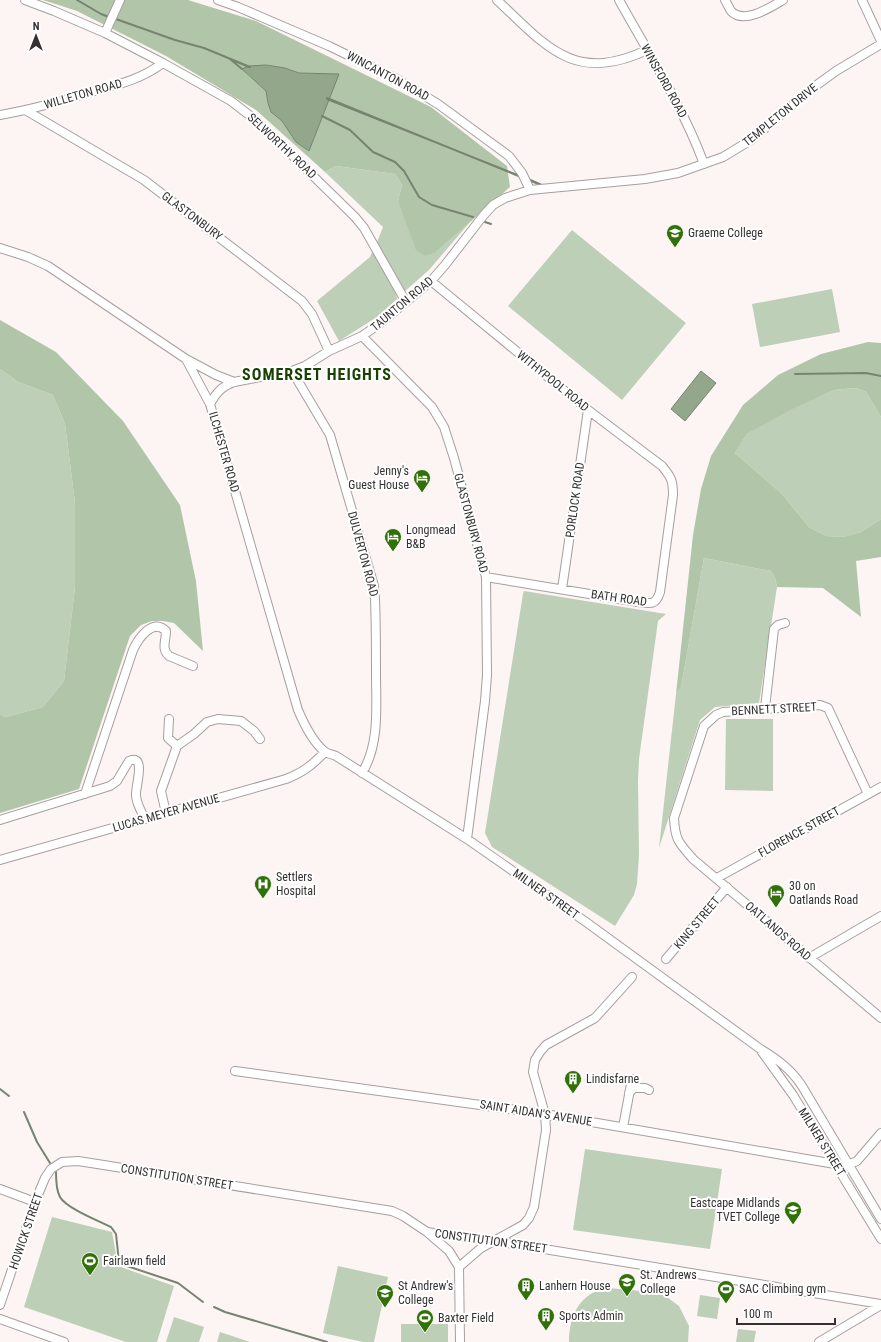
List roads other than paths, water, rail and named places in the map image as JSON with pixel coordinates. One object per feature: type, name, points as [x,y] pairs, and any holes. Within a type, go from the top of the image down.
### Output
[{"type":"street","name":"SELWORTHY ROAD","points":[[25,0],[105,33],[163,63],[231,101],[257,121],[355,217],[374,242],[406,302]]},
{"type":"street","points":[[105,33],[120,0]]},
{"type":"street","name":"WINCANTON ROAD","points":[[221,0],[308,37],[397,79],[489,140],[509,156],[522,173],[530,190]]},
{"type":"street","points":[[497,0],[536,37],[555,51],[573,60],[591,64],[601,64],[614,62],[647,50]]},
{"type":"street","name":"WINSFORD ROAD","points":[[619,0],[692,135],[704,164]]},
{"type":"street","points":[[725,0],[732,12],[739,15],[748,16],[757,14],[783,0]]},
{"type":"street","points":[[862,0],[881,41]]},
{"type":"street","name":"TEMPLETON DRIVE","points":[[530,190],[645,179],[678,173],[723,157],[751,140],[814,87],[881,44]]},
{"type":"street","name":"WILLETON ROAD","points":[[0,115],[27,111],[138,78],[149,73],[163,63]]},
{"type":"street","name":"GLASTONBURY","points":[[27,111],[144,180],[302,301],[312,314],[329,351]]},
{"type":"street","name":"TAUNTON ROAD","points":[[210,404],[217,392],[222,387],[234,382],[292,371],[305,366],[329,351],[362,336],[382,322],[431,281],[493,205],[505,198],[530,190]]},
{"type":"street","name":"ILCHESTER ROAD","points":[[0,248],[28,257],[48,266],[186,359],[210,404],[298,710],[310,733],[325,752]]},
{"type":"street","name":"WITHYPOOL ROAD","points":[[431,281],[588,410],[662,466],[673,482]]},
{"type":"street","name":"GLASTONBURY ROAD","points":[[362,336],[432,407],[444,427],[454,458],[486,577],[486,701],[467,839]]},
{"type":"street","points":[[186,359],[216,376],[234,382]]},
{"type":"street","name":"DULVERTON ROAD","points":[[292,371],[330,435],[374,586],[376,706],[374,740],[371,753],[362,773]]},
{"type":"street","name":"PORLOCK ROAD","points":[[562,589],[588,410]]},
{"type":"street","name":"BATH ROAD","points":[[486,577],[647,604],[654,602],[658,599],[660,592],[673,495],[673,482]]},
{"type":"street","points":[[764,708],[774,629],[778,625],[785,623]]},
{"type":"street","points":[[85,794],[133,650],[147,630],[156,626],[166,631],[164,647],[166,653],[169,656],[193,666]]},
{"type":"street","name":"BENNETT STREET","points":[[678,842],[674,832],[674,818],[704,726],[716,715],[723,712],[820,705],[828,708],[868,794]]},
{"type":"street","points":[[169,719],[168,738],[177,746]]},
{"type":"street","points":[[166,813],[161,791],[177,746],[194,734],[207,722],[218,719],[240,721],[254,731],[260,739]]},
{"type":"street","name":"MILNER STREET","points":[[325,752],[336,756],[467,839],[586,922],[779,1061],[796,1076],[881,1219]]},
{"type":"street","name":"LUCAS MEYER AVENUE","points":[[0,860],[286,779],[299,774],[312,766],[325,752]]},
{"type":"street","points":[[0,820],[114,784],[129,761],[134,760],[137,762],[139,767],[136,793],[137,800],[145,819]]},
{"type":"street","name":"FLORENCE STREET","points":[[717,878],[881,787]]},
{"type":"street","name":"OATLANDS ROAD","points":[[678,842],[694,859],[881,1018]]},
{"type":"street","name":"KING STREET","points":[[666,959],[727,887]]},
{"type":"street","points":[[809,958],[881,916]]},
{"type":"street","points":[[459,1267],[481,1248],[523,1225],[529,1218],[534,1207],[546,1130],[545,1114],[534,1072],[536,1060],[540,1052],[550,1042],[595,1018],[632,977]]},
{"type":"street","name":"MILNER STREET","points":[[759,1048],[793,1095],[881,1239]]},
{"type":"street","name":"SAINT AIDAN'S AVENUE","points":[[235,1071],[545,1114],[848,1165]]},
{"type":"street","points":[[623,1127],[632,1079]]},
{"type":"street","points":[[629,1093],[634,1088],[645,1088],[649,1090]]},
{"type":"street","points":[[848,1165],[857,1161],[881,1133]]},
{"type":"street","name":"CONSTITUTION STREET","points":[[60,1163],[68,1161],[91,1163],[392,1210],[427,1232],[495,1241],[881,1305]]},
{"type":"street","name":"HOWICK STREET","points":[[0,1305],[35,1202],[45,1178],[51,1169],[60,1163]]},
{"type":"street","points":[[0,1190],[35,1202]]},
{"type":"street","points":[[427,1232],[449,1251],[459,1267],[460,1342]]},
{"type":"street","points":[[820,1342],[881,1305]]},
{"type":"street","points":[[0,1319],[64,1342]]},
{"type":"waterway","points":[[77,0],[109,17]]},
{"type":"waterway","points":[[113,18],[175,40],[204,48],[250,67]]},
{"type":"waterway","points":[[242,69],[230,59],[249,67]]},
{"type":"waterway","points":[[327,98],[521,177]]},
{"type":"waterway","points":[[327,99],[520,176]]},
{"type":"waterway","points":[[322,116],[350,130],[373,152],[395,162],[404,171],[419,197],[432,205],[473,217]]},
{"type":"waterway","points":[[528,179],[544,186]]},
{"type":"waterway","points":[[529,180],[543,186]]},
{"type":"waterway","points":[[485,222],[491,224]]},
{"type":"waterway","points":[[795,374],[866,373],[881,376]]},
{"type":"waterway","points":[[0,1089],[9,1096]]},
{"type":"waterway","points":[[24,1112],[37,1142],[50,1163]]},
{"type":"waterway","points":[[56,1172],[58,1191],[63,1201],[76,1210],[111,1227],[116,1234],[119,1262],[178,1283],[203,1302]]},
{"type":"waterway","points":[[214,1307],[225,1312],[327,1342]]},
{"type":"place","name":"Graeme College","points":[[675,248]]},
{"type":"place","name":"Jenny's Guest House","points":[[422,493]]},
{"type":"place","name":"Longmead B&B","points":[[393,552]]},
{"type":"place","name":"Settlers Hospital","points":[[263,899]]},
{"type":"place","name":"30 on Oatlands Road","points":[[776,908]]},
{"type":"place","name":"Lindisfarne","points":[[573,1094]]},
{"type":"place","name":"Eastcape Midlands TVET College","points":[[793,1225]]},
{"type":"place","name":"Fairlawn field","points":[[90,1276]]},
{"type":"place","name":"St. Andrews College","points":[[627,1297]]},
{"type":"place","name":"Lanhern House","points":[[526,1301]]},
{"type":"place","name":"SAC Climbing gym","points":[[726,1304]]},
{"type":"place","name":"St Andrew's College","points":[[385,1308]]},
{"type":"place","name":"Sports Admin","points":[[546,1331]]},
{"type":"place","name":"Baxter Field","points":[[425,1333]]},
{"type":"district","name":"SOMERSET HEIGHTS","points":[[317,374]]}]
